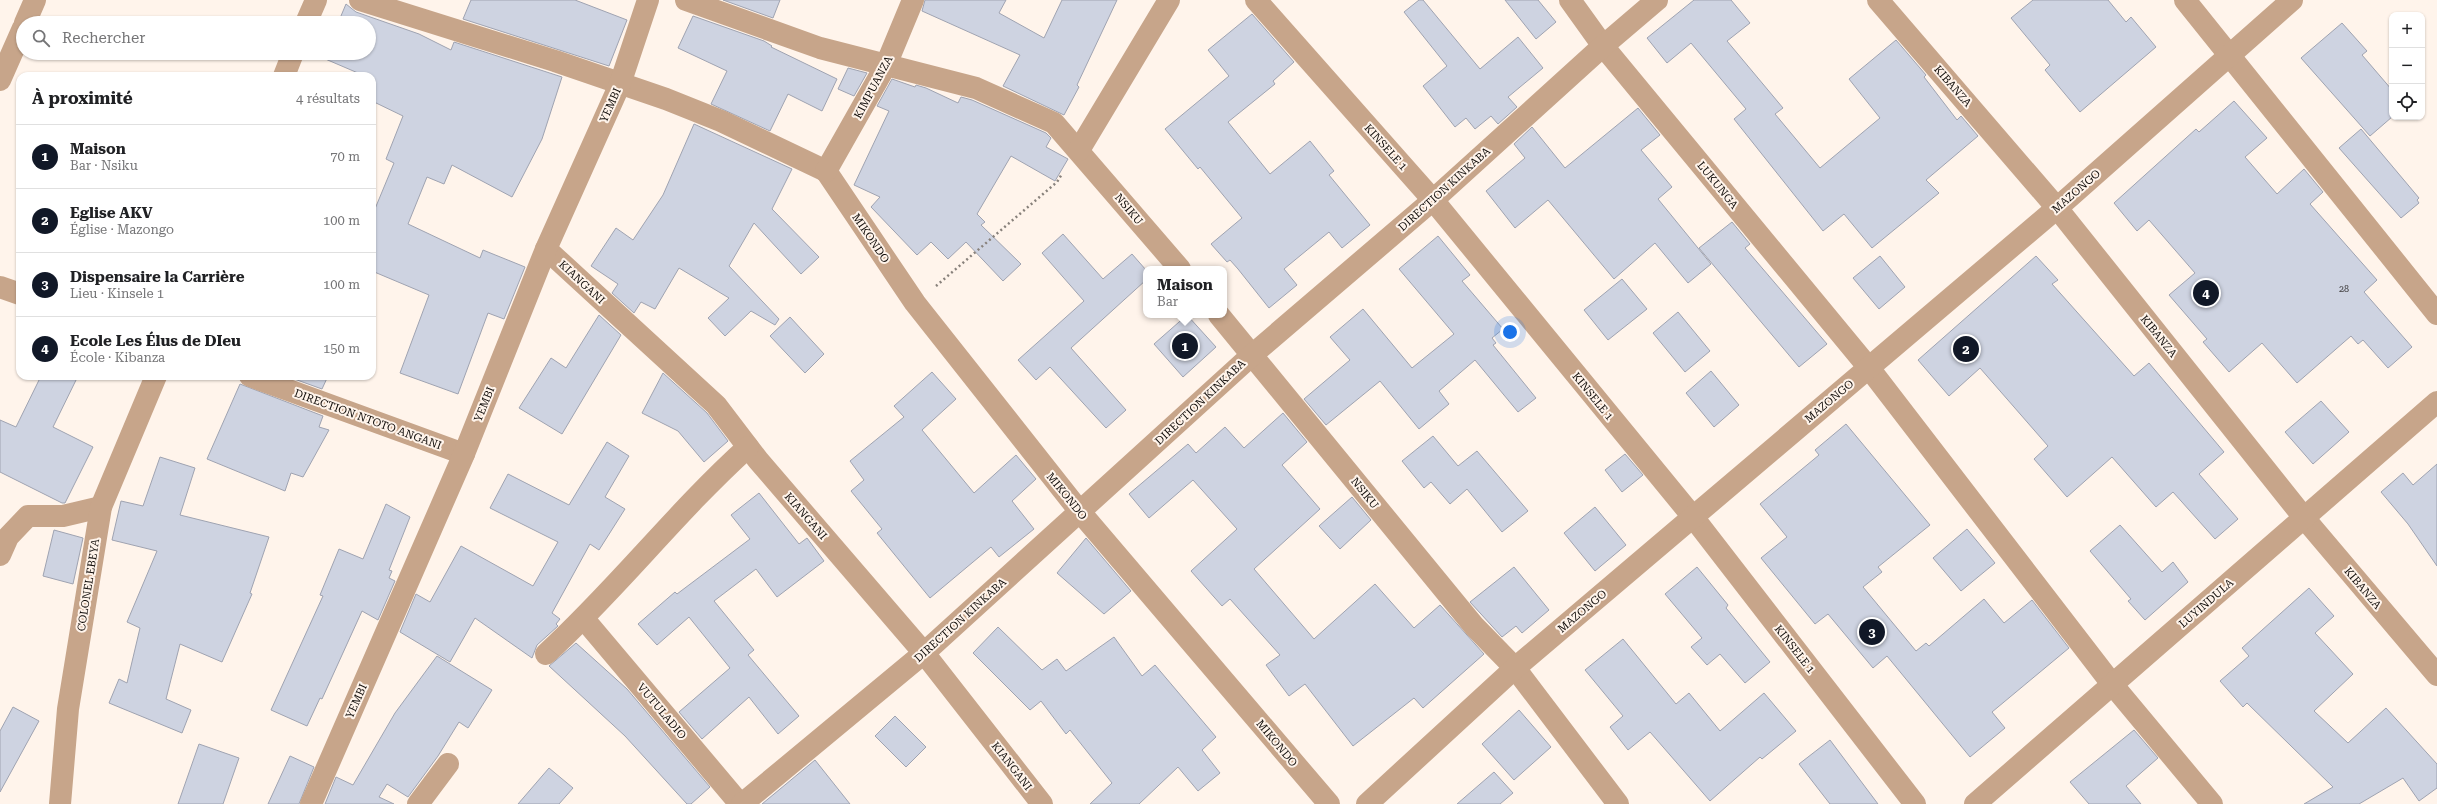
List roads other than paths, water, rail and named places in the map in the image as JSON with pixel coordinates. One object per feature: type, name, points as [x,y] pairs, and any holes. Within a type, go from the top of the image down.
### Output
[{"type":"street","points":[[28,16],[35,0]]},
{"type":"street","points":[[309,16],[316,0]]},
{"type":"street","points":[[360,0],[555,61],[666,99],[721,121],[826,171]]},
{"type":"street","name":"YEMBI","points":[[311,804],[464,454],[546,249],[620,84],[648,0]]},
{"type":"street","name":"NSIKU","points":[[686,0],[820,48],[976,88],[1054,123],[1079,150],[1177,266]]},
{"type":"street","name":"KIMPUANZA","points":[[826,171],[886,65],[913,0]]},
{"type":"street","points":[[1079,150],[1170,0]]},
{"type":"street","name":"KINSELE 1","points":[[1256,0],[1433,200],[1693,517],[1915,804]]},
{"type":"street","name":"LUKUNGA","points":[[1570,0],[1603,46],[1869,368],[2112,684],[2212,804]]},
{"type":"street","name":"DIRECTION KINKABA","points":[[741,804],[924,653],[1080,513],[1252,355],[1433,200],[1603,46],[1657,0]]},
{"type":"street","name":"KIBANZA","points":[[1878,0],[2057,208],[2305,519],[2437,674]]},
{"type":"street","points":[[2185,0],[2437,314]]},
{"type":"street","name":"MAZONGO","points":[[1367,804],[1515,668],[2057,208],[2230,57],[2292,0]]},
{"type":"street","points":[[0,80],[16,44]]},
{"type":"street","points":[[286,72],[290,60]]},
{"type":"street","name":"MIKONDO","points":[[826,171],[915,303],[1080,513],[1329,804]]},
{"type":"street","name":"KIANGANI","points":[[546,249],[716,406],[748,447],[924,653],[1042,804]]},
{"type":"street","points":[[0,287],[16,293]]},
{"type":"street","name":"NSIKU","points":[[1221,318],[1474,626],[1515,668],[1618,804]]},
{"type":"street","name":"COLONEL EBEYA","points":[[60,804],[68,709],[101,507],[154,380]]},
{"type":"street","name":"DIRECTION NTOTO ANGANI","points":[[261,380],[464,454]]},
{"type":"street","name":"LUYINDULA","points":[[1975,804],[2112,684],[2305,519],[2437,402]]},
{"type":"street","points":[[546,654],[584,619],[718,474],[748,447]]},
{"type":"street","points":[[0,554],[8,537],[28,516],[63,516],[101,507]]},
{"type":"street","name":"VUTULADIO","points":[[584,619],[741,804]]},
{"type":"street","points":[[418,804],[448,764]]},
{"type":"place","name":"Ecole Les Élus de DIeu","points":[[2206,293]]},
{"type":"place","name":"Maison","points":[[1185,346]]},
{"type":"place","name":"Eglise AKV","points":[[1966,349]]},
{"type":"place","name":"Dispensaire la Carrière","points":[[1872,632]]}]
